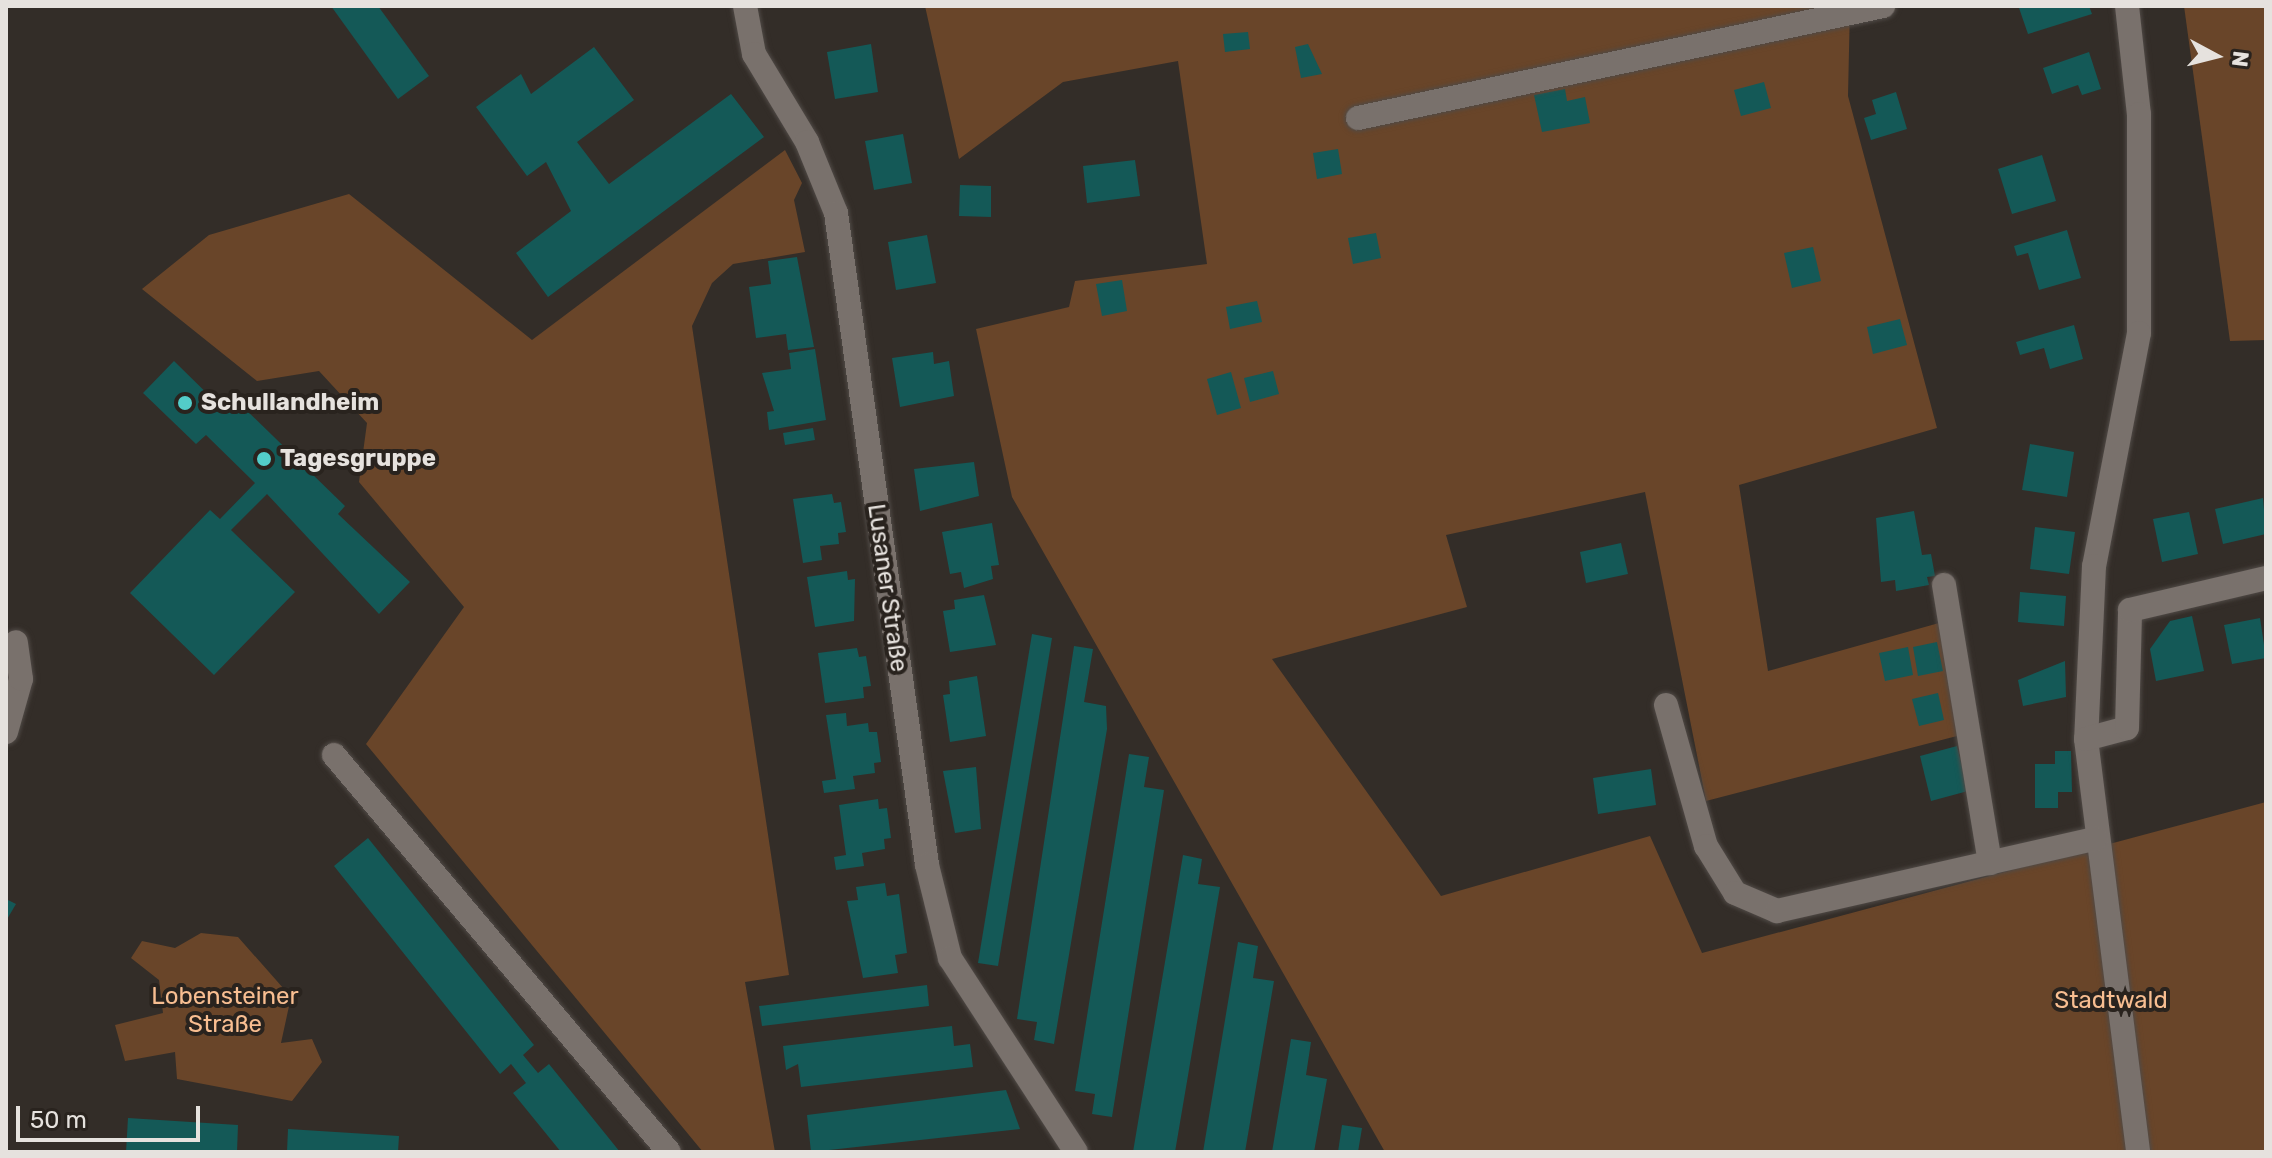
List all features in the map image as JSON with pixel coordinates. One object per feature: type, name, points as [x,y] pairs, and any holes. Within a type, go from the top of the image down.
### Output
[{"type":"street","name":"Lusaner Straße","points":[[745,6],[754,54],[807,142],[836,213],[927,865],[950,958],[1076,1152]]},
{"type":"street","points":[[1358,118],[1883,6]]},
{"type":"street","points":[[2127,6],[2139,114],[2139,333],[2094,566],[2086,739],[2095,839],[2138,1152]]},
{"type":"street","points":[[2086,739],[2127,728],[2130,610],[2266,578]]},
{"type":"street","points":[[1944,585],[1990,863]]},
{"type":"street","points":[[6,732],[21,679],[16,642]]},
{"type":"street","points":[[1666,705],[1706,846],[1735,893],[1777,911],[2095,839]]},
{"type":"street","points":[[334,755],[669,1152]]},
{"type":"green space","name":"Stadtwald","points":[[925,6],[1850,6],[1848,96],[1937,428],[1739,485],[1768,671],[1939,623],[1957,736],[1706,801],[1645,492],[1446,535],[1467,607],[1272,659],[1441,896],[1650,836],[1702,953],[2266,802],[2266,1152],[1385,1152],[1012,497],[976,329],[1069,307],[1075,281],[1207,264],[1178,61],[1063,82],[959,159]]},
{"type":"green space","points":[[2184,6],[2266,6],[2266,340],[2230,341]]},
{"type":"green space","points":[[785,150],[802,183],[794,200],[805,252],[733,264],[712,283],[692,326],[789,975],[745,982],[775,1152],[703,1152],[366,744],[464,607],[359,482],[367,423],[319,371],[257,381],[142,289],[209,235],[349,194],[532,340]]},
{"type":"green space","name":"Lobensteiner Straße","points":[[201,933],[238,937],[291,997],[281,1043],[312,1039],[322,1062],[292,1101],[177,1079],[175,1052],[125,1061],[115,1025],[163,1013],[159,980],[131,958],[142,941],[175,948]]},
{"type":"building","points":[[331,6],[378,6],[429,76],[398,99]]},
{"type":"building","points":[[2089,6],[2092,14],[2028,34],[2019,8]]},
{"type":"building","points":[[1248,32],[1250,49],[1225,52],[1223,34]]},
{"type":"building","points":[[871,44],[878,92],[835,99],[827,52]]},
{"type":"building","points":[[1308,44],[1322,74],[1301,78],[1295,47]]},
{"type":"building","points":[[594,47],[634,100],[577,142],[609,184],[731,94],[764,137],[548,297],[516,253],[571,211],[546,162],[527,176],[476,107],[521,74],[531,94]]},
{"type":"building","points":[[2089,52],[2101,89],[2082,95],[2078,85],[2052,94],[2043,68]]},
{"type":"building","points":[[1764,82],[1771,108],[1741,116],[1734,90]]},
{"type":"building","points":[[1565,89],[1567,101],[1585,97],[1590,123],[1542,132],[1534,95]]},
{"type":"building","points":[[1896,92],[1907,129],[1871,140],[1864,118],[1876,114],[1872,100]]},
{"type":"building","points":[[903,134],[912,183],[874,190],[865,141]]},
{"type":"building","points":[[1338,149],[1342,174],[1317,179],[1313,153]]},
{"type":"building","points":[[2042,155],[2056,201],[2012,214],[1998,169]]},
{"type":"building","points":[[1135,160],[1140,196],[1087,203],[1083,166]]},
{"type":"building","points":[[960,185],[991,186],[991,217],[959,216]]},
{"type":"building","points":[[2067,230],[2081,278],[2039,290],[2028,253],[2017,256],[2014,246]]},
{"type":"building","points":[[1376,233],[1381,258],[1353,264],[1348,238]]},
{"type":"building","points":[[927,235],[936,283],[896,290],[888,242]]},
{"type":"building","points":[[1813,247],[1821,281],[1792,288],[1784,253]]},
{"type":"building","points":[[797,257],[814,347],[788,350],[786,334],[756,338],[749,287],[771,284],[768,261]]},
{"type":"building","points":[[1122,280],[1127,311],[1102,316],[1096,284]]},
{"type":"building","points":[[1257,301],[1262,322],[1230,329],[1226,307]]},
{"type":"building","points":[[1900,319],[1907,345],[1873,354],[1867,327]]},
{"type":"building","points":[[2074,325],[2083,359],[2050,369],[2044,348],[2020,355],[2016,342]]},
{"type":"building","points":[[815,349],[826,420],[769,430],[767,412],[774,411],[762,373],[791,369],[789,353]]},
{"type":"building","points":[[933,352],[934,364],[949,361],[954,396],[900,407],[892,358]]},
{"type":"building","points":[[174,361],[227,413],[238,402],[345,506],[338,514],[410,582],[379,614],[267,494],[231,530],[295,592],[214,675],[130,593],[210,510],[220,519],[255,483],[206,435],[196,444],[143,393]]},
{"type":"building","points":[[1273,371],[1279,394],[1250,402],[1244,378]]},
{"type":"building","points":[[1231,372],[1241,408],[1217,415],[1207,379]]},
{"type":"building","points":[[813,428],[815,440],[785,445],[783,433]]},
{"type":"building","points":[[2030,444],[2074,452],[2067,497],[2022,490]]},
{"type":"building","points":[[974,462],[979,496],[920,511],[914,469]]},
{"type":"building","points":[[832,494],[834,503],[841,502],[846,532],[838,533],[839,544],[820,546],[822,560],[803,563],[793,499]]},
{"type":"building","points":[[2263,498],[2266,534],[2223,544],[2215,509]]},
{"type":"building","points":[[1914,511],[1922,555],[1931,554],[1935,576],[1927,577],[1929,585],[1896,591],[1895,580],[1881,582],[1876,518]]},
{"type":"building","points":[[2189,512],[2198,554],[2162,562],[2153,519]]},
{"type":"building","points":[[992,523],[999,565],[991,566],[993,579],[964,588],[961,572],[950,574],[942,532]]},
{"type":"building","points":[[2035,527],[2075,532],[2069,574],[2030,569]]},
{"type":"building","points":[[1621,543],[1628,574],[1586,583],[1580,552]]},
{"type":"building","points":[[847,571],[848,580],[855,579],[854,621],[815,627],[807,577]]},
{"type":"building","points":[[2020,592],[2066,596],[2064,626],[2018,622]]},
{"type":"building","points":[[984,595],[996,645],[950,652],[943,611],[955,609],[954,600]]},
{"type":"building","points":[[2192,616],[2204,671],[2156,681],[2150,649],[2170,621]]},
{"type":"building","points":[[2260,618],[2266,658],[2232,664],[2224,625]]},
{"type":"building","points":[[1032,634],[1052,638],[998,966],[978,963]]},
{"type":"building","points":[[1937,642],[1943,671],[1918,676],[1913,647]]},
{"type":"building","points":[[1074,646],[1093,649],[1084,702],[1106,706],[1107,729],[1054,1044],[1034,1040],[1037,1022],[1017,1019]]},
{"type":"building","points":[[1908,647],[1913,675],[1885,681],[1879,653]]},
{"type":"building","points":[[857,648],[859,657],[866,656],[871,686],[863,687],[864,698],[825,703],[818,653]]},
{"type":"building","points":[[2065,661],[2066,697],[2023,706],[2018,680]]},
{"type":"building","points":[[977,676],[986,736],[950,742],[943,695],[950,694],[949,681]]},
{"type":"building","points":[[1938,693],[1944,720],[1919,726],[1912,699]]},
{"type":"building","points":[[846,713],[847,726],[868,723],[869,732],[877,732],[881,762],[874,763],[875,773],[853,776],[855,789],[824,793],[822,781],[836,779],[826,715]]},
{"type":"building","points":[[1957,746],[1968,791],[1931,801],[1920,756]]},
{"type":"building","points":[[2055,751],[2071,751],[2072,792],[2058,792],[2058,808],[2035,808],[2035,764],[2055,764]]},
{"type":"building","points":[[1129,754],[1149,757],[1144,787],[1164,790],[1112,1117],[1092,1114],[1095,1094],[1075,1091]]},
{"type":"building","points":[[976,767],[981,829],[955,833],[943,771]]},
{"type":"building","points":[[1651,769],[1656,805],[1598,814],[1593,778]]},
{"type":"building","points":[[878,799],[879,809],[887,808],[891,838],[884,839],[885,849],[862,853],[864,866],[836,870],[834,857],[846,855],[839,805]]},
{"type":"building","points":[[368,838],[534,1045],[523,1055],[538,1073],[549,1064],[620,1152],[561,1152],[513,1093],[526,1083],[511,1064],[500,1074],[334,866]]},
{"type":"building","points":[[1183,855],[1202,859],[1198,884],[1220,887],[1175,1152],[1133,1152]]},
{"type":"building","points":[[885,883],[887,896],[899,894],[907,953],[895,955],[898,973],[863,978],[847,901],[858,900],[856,887]]},
{"type":"building","points":[[6,899],[16,904],[6,921]]},
{"type":"building","points":[[1238,942],[1258,946],[1253,978],[1274,981],[1245,1152],[1203,1152]]},
{"type":"building","points":[[927,985],[929,1006],[762,1026],[759,1006]]},
{"type":"building","points":[[952,1026],[954,1046],[970,1044],[973,1067],[801,1087],[798,1064],[786,1070],[783,1046]]},
{"type":"building","points":[[1291,1039],[1311,1042],[1306,1075],[1327,1079],[1314,1152],[1272,1152]]},
{"type":"building","points":[[1006,1090],[1020,1129],[811,1152],[807,1115]]},
{"type":"building","points":[[128,1118],[238,1125],[237,1152],[126,1152]]},
{"type":"building","points":[[1342,1125],[1362,1128],[1358,1152],[1338,1152]]},
{"type":"building","points":[[288,1129],[399,1136],[398,1152],[287,1152]]},
{"type":"place","name":"Schullandheim","points":[[185,403]]},
{"type":"place","name":"Tagesgruppe","points":[[264,459]]}]
